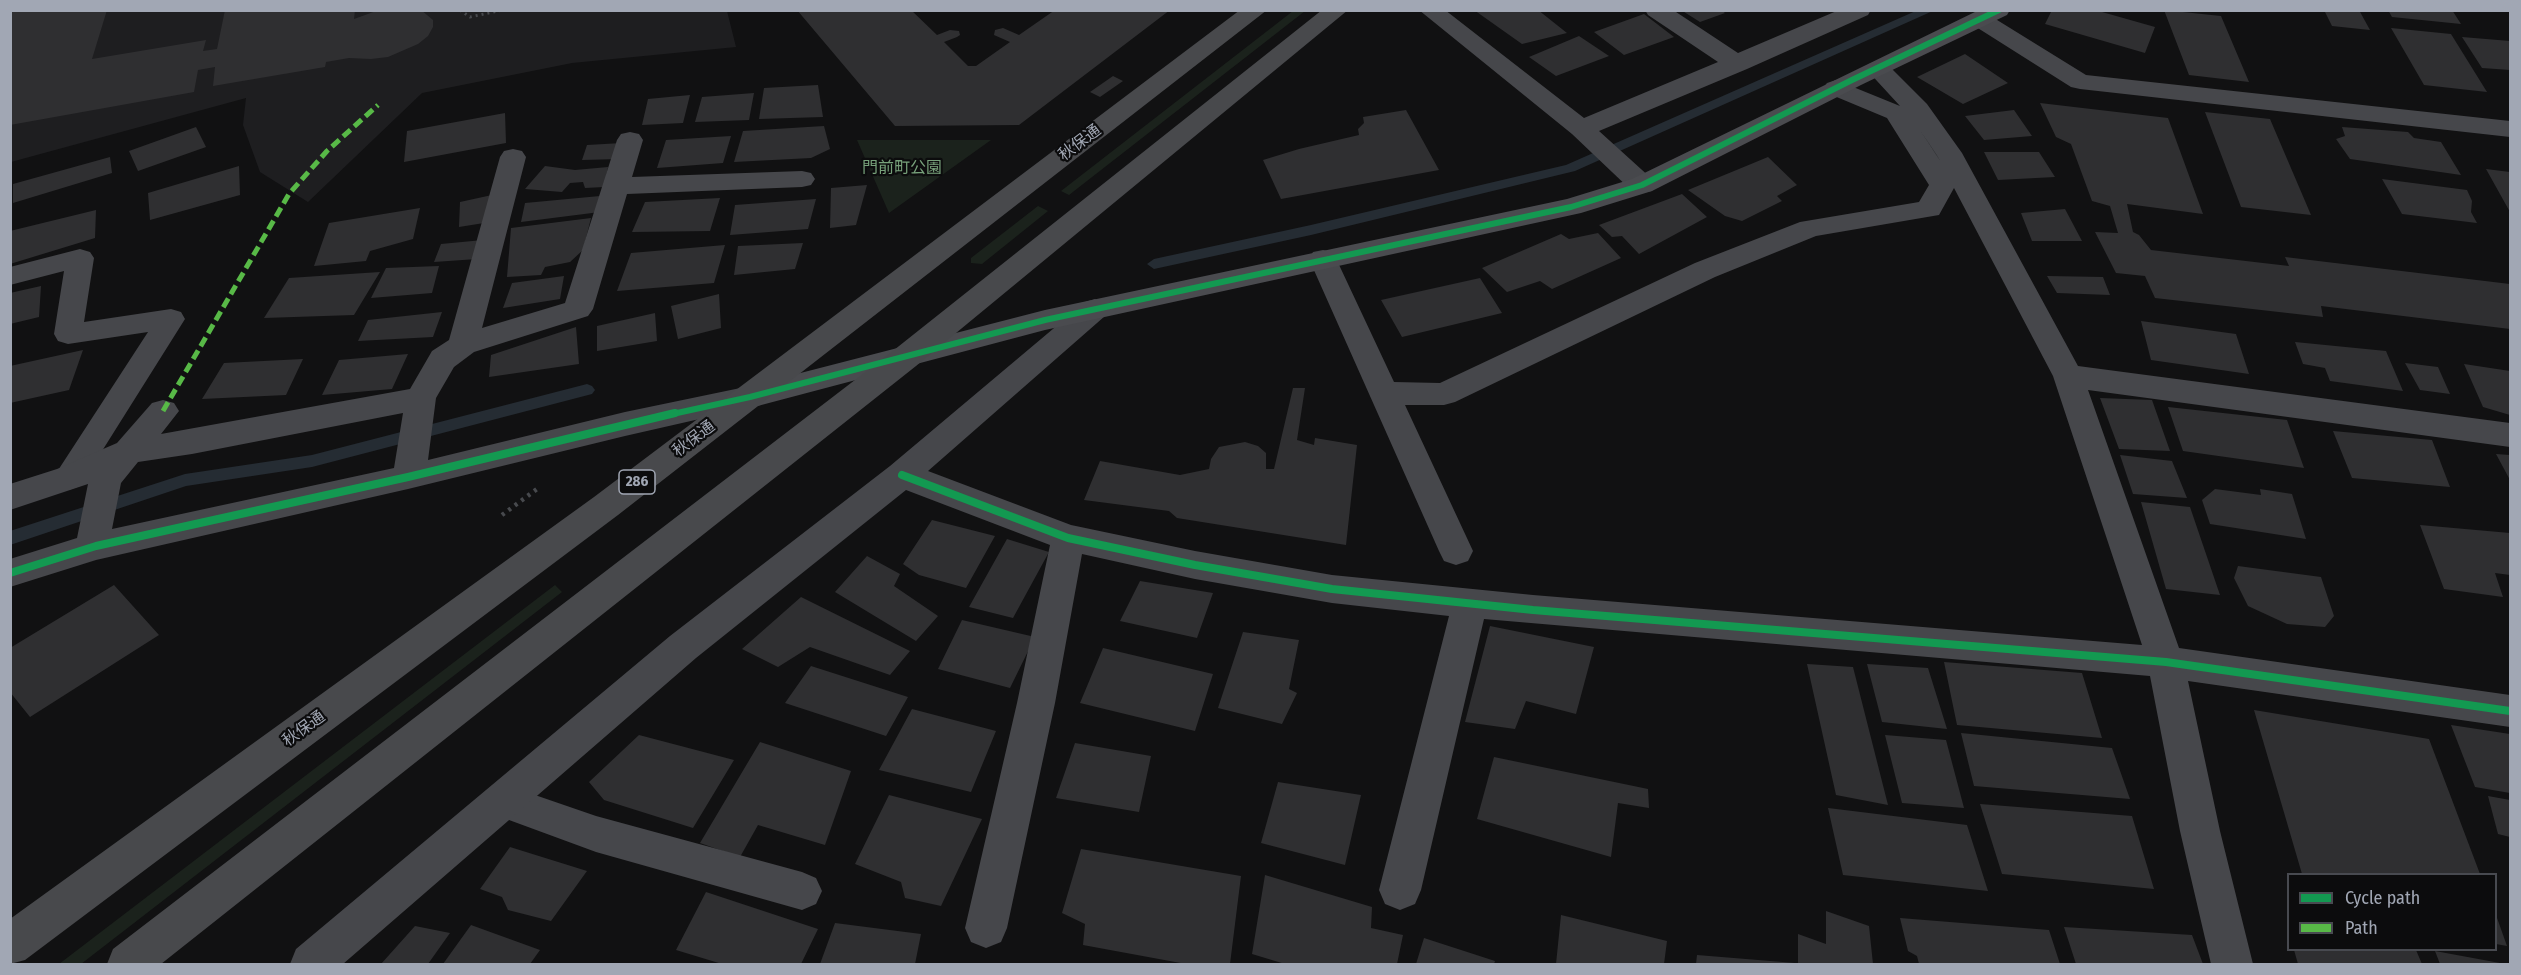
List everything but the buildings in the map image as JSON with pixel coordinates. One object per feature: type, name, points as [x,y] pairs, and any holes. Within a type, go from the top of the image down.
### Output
[{"type":"highway","name":"秋保通","points":[[10,945],[750,397],[1256,10]]},
{"type":"highway","points":[[128,964],[906,358],[1336,10]]},
{"type":"street","points":[[1430,10],[1634,176]]},
{"type":"street","points":[[1656,10],[1738,64]]},
{"type":"street","points":[[1585,134],[1860,10]]},
{"type":"street","points":[[10,573],[95,541],[411,464],[625,424],[750,397],[1045,320],[1571,207],[1634,176],[1878,69],[1990,15],[2080,82],[2511,129]]},
{"type":"street","points":[[1878,69],[1918,109],[1949,153],[2068,376],[2166,662],[2200,831],[2232,964]]},
{"type":"street","points":[[1383,393],[1444,394],[1704,270],[1810,228],[1929,209],[1942,185],[1896,113],[1836,88]]},
{"type":"street","points":[[411,464],[418,406],[443,359],[463,345],[578,309],[630,140]]},
{"type":"street","points":[[463,345],[513,157]]},
{"type":"street","points":[[617,186],[802,179]]},
{"type":"street","points":[[1323,259],[1456,551]]},
{"type":"street","points":[[311,964],[683,647],[902,476],[1095,309]]},
{"type":"street","points":[[2068,376],[2511,435]]},
{"type":"street","points":[[10,497],[69,478],[129,451],[418,406]]},
{"type":"street","points":[[95,541],[105,479],[163,411]]},
{"type":"street","points":[[902,476],[1068,538],[1195,565],[1332,589],[1470,604],[2166,662],[2511,711]]},
{"type":"street","points":[[986,928],[1036,703],[1068,538]]},
{"type":"street","points":[[1400,890],[1470,604]]},
{"type":"lane","points":[[10,276],[80,258],[68,334],[171,319],[69,478]]},
{"type":"lane","points":[[503,801],[596,834],[802,891]]},
{"type":"path","points":[[460,10],[470,17],[503,10]]},
{"type":"path","points":[[502,514],[545,483]]},
{"type":"shaded area","points":[[11,11],[727,11],[736,47],[572,63],[422,93],[308,202],[260,172],[243,125],[246,98],[11,162]]},
{"type":"green space","points":[[1293,11],[1305,11],[1069,195],[1061,191]]},
{"type":"green space","name":"門前町公園","points":[[857,140],[991,140],[889,213]]},
{"type":"green space","points":[[1038,206],[1048,211],[982,264],[971,263],[971,258]]},
{"type":"green space","points":[[555,585],[562,592],[81,964],[59,964]]},
{"type":"waterway","points":[[1154,264],[1311,230],[1570,168],[1929,10]]},
{"type":"waterway","points":[[10,538],[185,480],[312,461],[587,390]]},
{"type":"marked path","points":[[163,411],[289,194],[327,151],[378,105]]},
{"type":"cycle path","points":[[10,573],[96,546],[408,477],[625,424],[750,397],[1045,320],[1571,207],[1642,185],[1852,80],[1999,10]]},
{"type":"cycle path","points":[[902,475],[1068,538],[1195,565],[1332,589],[1533,610],[2166,662],[2510,711]]}]
